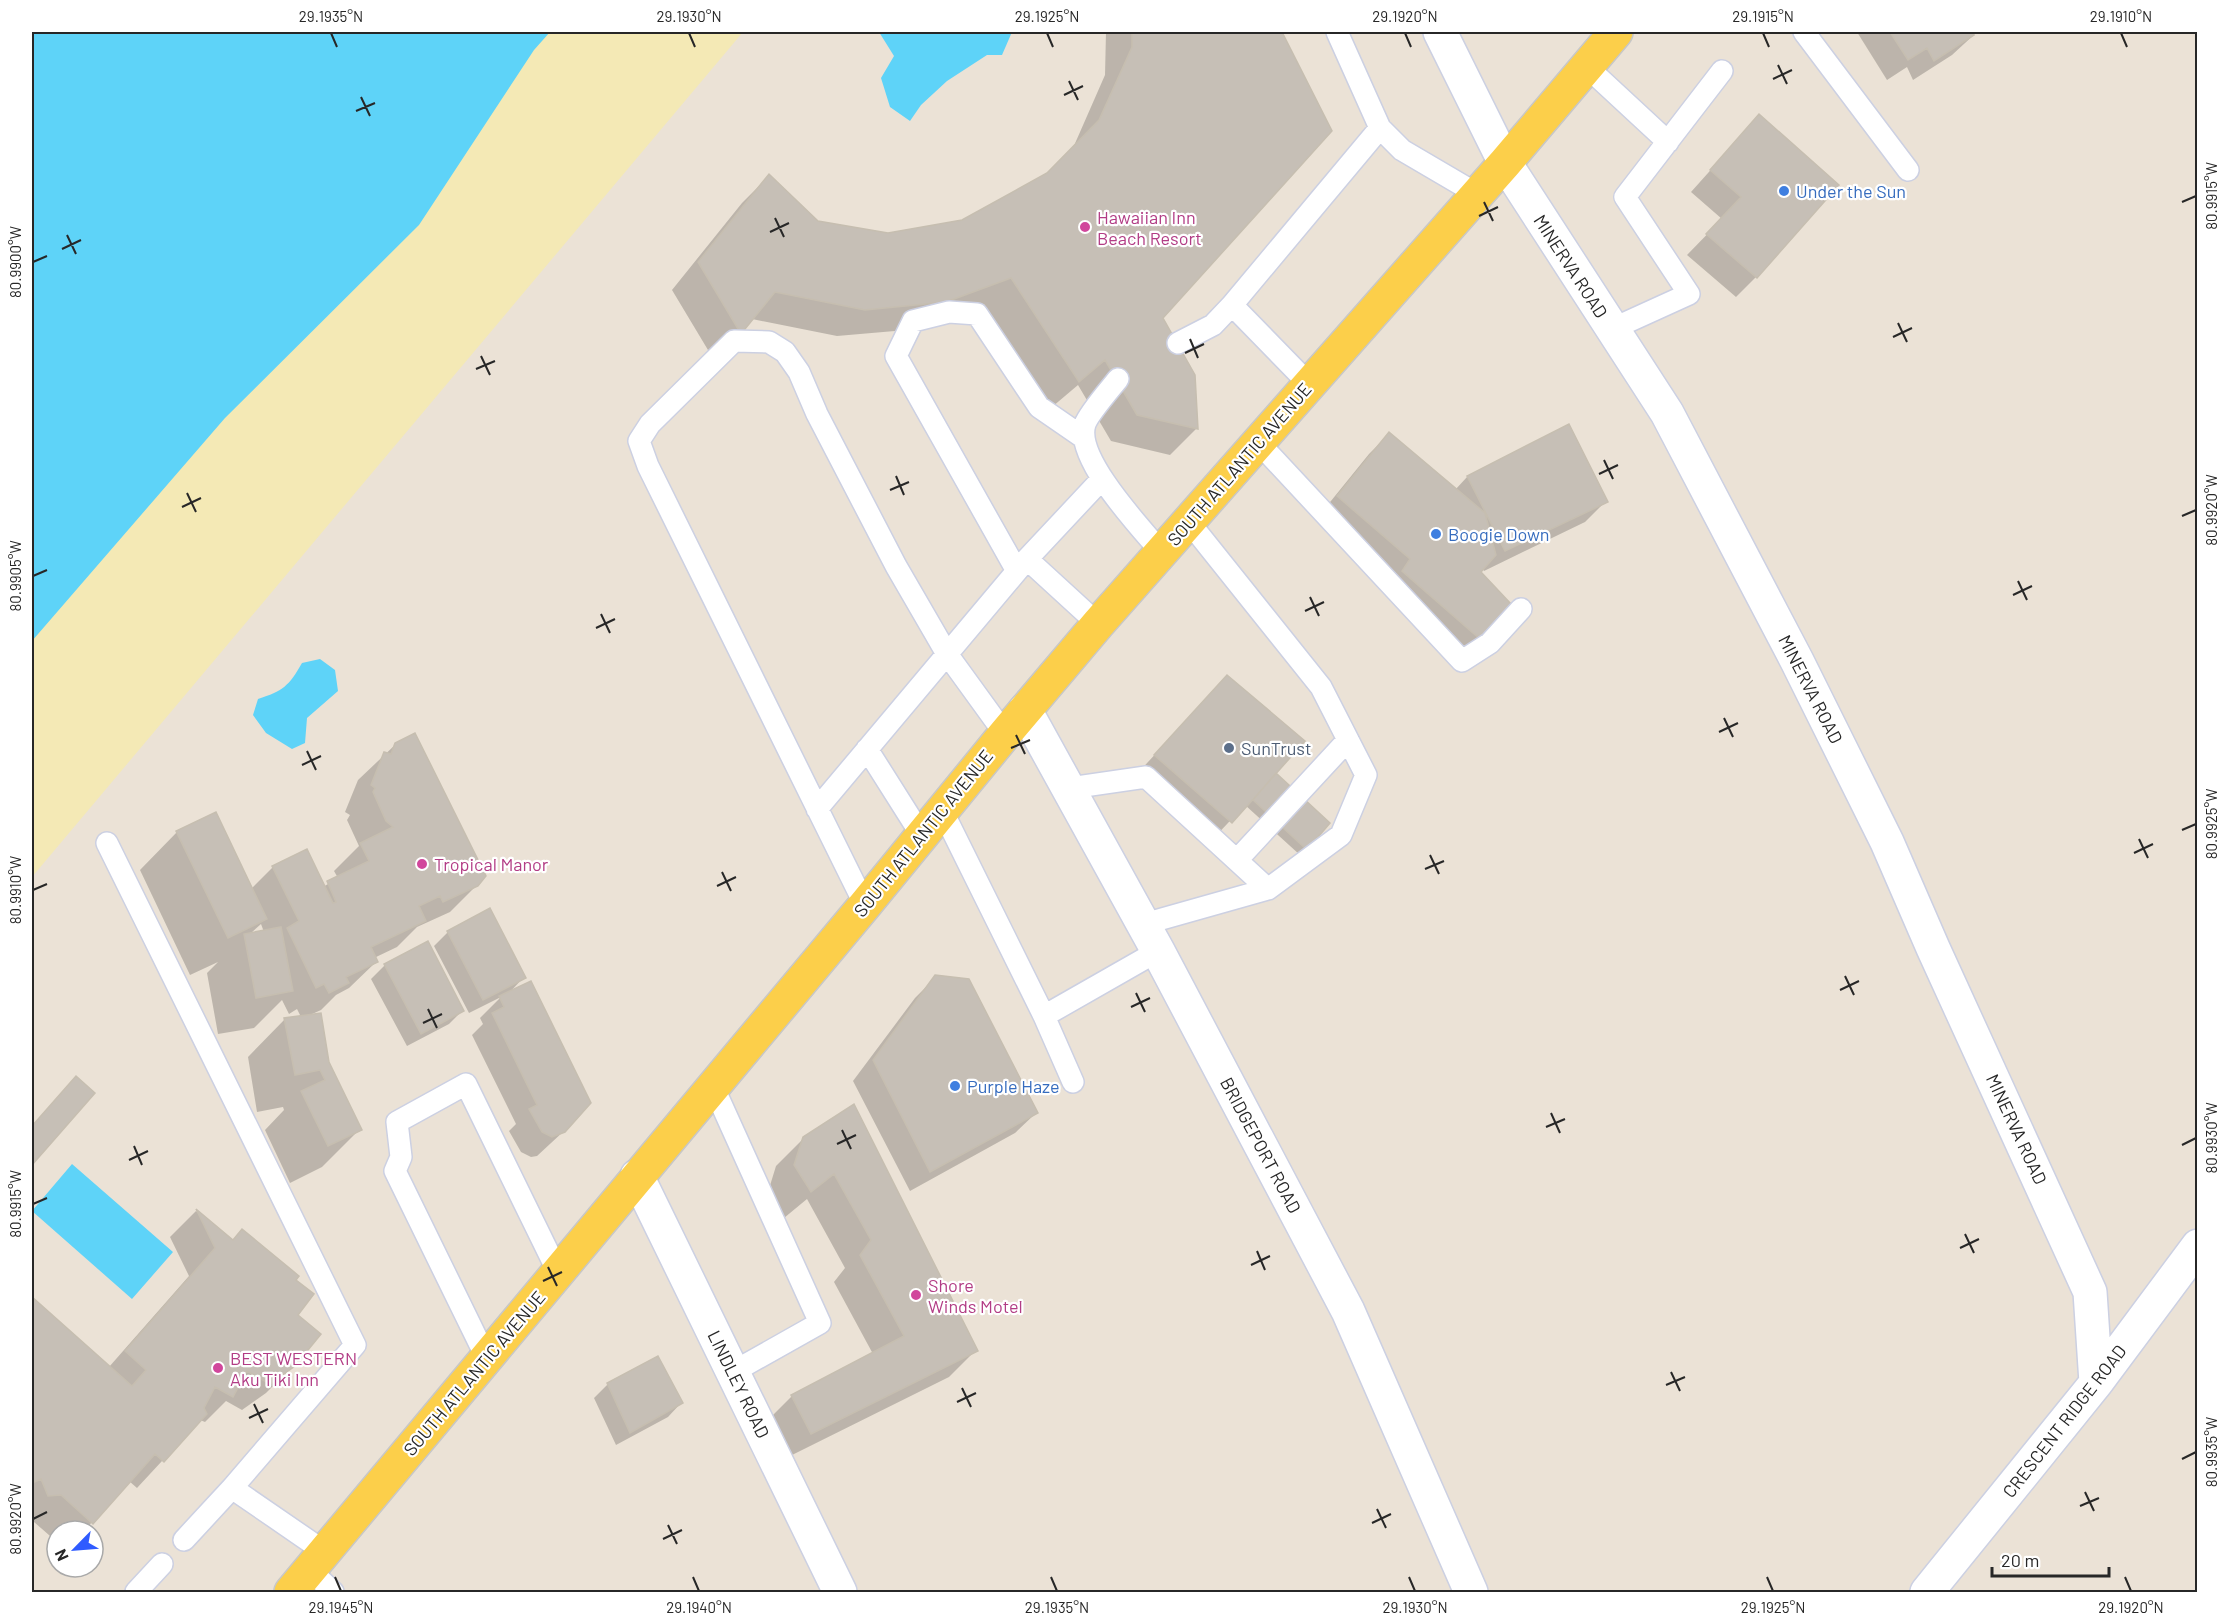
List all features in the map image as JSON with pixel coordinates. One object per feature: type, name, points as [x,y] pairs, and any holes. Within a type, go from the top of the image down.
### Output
[{"type":"main road","name":"SOUTH ATLANTIC AVENUE","points":[[309,1571],[1098,624],[1505,163],[1616,32]]},
{"type":"street","name":"MINERVA ROAD","points":[[1440,32],[1505,163],[1667,413],[1797,661],[1887,842],[2090,1292],[2097,1383]]},
{"type":"street","name":"BRIDGEPORT ROAD","points":[[1015,722],[1070,788],[1348,1311],[1470,1593]]},
{"type":"street","name":"LINDLEY ROAD","points":[[637,1176],[840,1593]]},
{"type":"street","name":"CRESCENT RIDGE ROAD","points":[[1928,1593],[2097,1383],[2198,1246]]},
{"type":"lane","points":[[1337,32],[1380,128],[1402,150],[1477,194]]},
{"type":"lane","points":[[1804,32],[1908,170]]},
{"type":"lane","points":[[1586,66],[1668,142]]},
{"type":"lane","points":[[1612,329],[1689,294],[1625,197],[1722,71]]},
{"type":"lane","points":[[1178,343],[1213,325],[1232,305],[1380,128]]},
{"type":"lane","points":[[1232,305],[1309,384]]},
{"type":"lane","points":[[1084,438],[1039,407],[977,314],[949,312],[913,321],[897,356],[1022,565],[1098,624]]},
{"type":"lane","points":[[865,905],[648,466],[639,441],[650,424],[734,341],[769,342],[785,352],[799,372],[817,414],[896,566],[947,654],[1015,722]]},
{"type":"lane","points":[[1118,379],[1085,424],[1084,438],[1101,480],[1162,553]]},
{"type":"lane","points":[[1258,442],[1462,661],[1490,643],[1521,609]]},
{"type":"lane","points":[[817,809],[1022,565],[1101,480]]},
{"type":"lane","points":[[1044,1016],[1151,937],[1268,889],[1341,835],[1366,775],[1321,687],[1189,522]]},
{"type":"lane","points":[[1238,860],[1348,740]]},
{"type":"lane","points":[[867,749],[922,836]]},
{"type":"lane","points":[[1070,788],[1146,777],[1268,889]]},
{"type":"lane","points":[[942,810],[1044,1016],[1073,1082]]},
{"type":"lane","points":[[107,843],[355,1345],[232,1488],[184,1540]]},
{"type":"lane","points":[[486,1357],[395,1172],[401,1157],[396,1122],[466,1084],[558,1272]]},
{"type":"lane","points":[[713,1086],[820,1323],[733,1372]]},
{"type":"lane","points":[[232,1488],[309,1571],[333,1593]]},
{"type":"lane","points":[[136,1593],[162,1564]]},
{"type":"sand","points":[[418,32],[743,32],[32,877],[32,476]]},
{"type":"water","points":[[32,32],[550,32],[534,50],[419,225],[225,418],[32,641]]},
{"type":"water","points":[[879,32],[1012,32],[1002,55],[987,55],[947,81],[921,105],[910,121],[890,107],[881,78],[894,56]]},
{"type":"water","points":[[320,659],[335,670],[338,691],[307,718],[305,743],[292,749],[266,733],[253,715],[258,699],[284,687],[302,663]]},
{"type":"water","points":[[72,1164],[173,1252],[132,1299],[32,1211]]},
{"type":"building","name":"Hawaiian Inn Beach Resort","points":[[1132,32],[1282,32],[1332,131],[1163,318],[1195,375],[1198,429],[1137,415],[1105,360],[1079,382],[1011,278],[946,302],[865,310],[775,292],[741,334],[698,262],[769,174],[818,221],[888,233],[962,220],[1047,173],[1099,120],[1132,47]]},
{"type":"building","points":[[1890,32],[1972,32],[1974,35],[1934,61],[1927,48],[1908,60]]},
{"type":"building","name":"Under the Sun","points":[[1759,114],[1839,185],[1757,278],[1706,234],[1741,197],[1710,170]]},
{"type":"building","points":[[1569,424],[1608,502],[1505,551],[1467,476]]},
{"type":"building","name":"Boogie Down","points":[[1389,432],[1485,513],[1496,555],[1481,572],[1512,605],[1481,640],[1402,571],[1410,559],[1337,496]]},
{"type":"building","name":"SunTrust","points":[[1227,675],[1305,741],[1232,823],[1154,755]]},
{"type":"building","name":"Tropical Manor","points":[[415,733],[486,876],[478,886],[443,902],[440,896],[419,906],[426,921],[371,947],[378,962],[346,977],[349,983],[329,993],[324,984],[316,988],[287,928],[299,921],[272,866],[307,849],[333,903],[336,902],[327,881],[369,861],[360,843],[393,827],[386,821],[373,792],[375,788],[371,785],[384,752],[391,754],[395,743]]},
{"type":"building","points":[[1276,773],[1330,823],[1307,850],[1253,800]]},
{"type":"building","points":[[216,812],[267,919],[228,938],[176,831]]},
{"type":"building","points":[[490,908],[526,978],[483,1000],[447,931]]},
{"type":"building","points":[[281,927],[293,991],[256,998],[244,934]]},
{"type":"building","points":[[428,941],[464,1011],[421,1034],[384,964]]},
{"type":"building","name":"Purple Haze","points":[[935,975],[969,979],[1038,1113],[930,1172],[873,1060]]},
{"type":"building","points":[[531,981],[591,1103],[565,1132],[552,1137],[542,1132],[529,1109],[537,1105],[492,1013],[504,1007],[499,996]]},
{"type":"building","points":[[321,1013],[329,1062],[362,1130],[328,1146],[301,1091],[325,1080],[320,1070],[295,1075],[284,1018]]},
{"type":"building","points":[[76,1076],[95,1093],[32,1165],[32,1126]]},
{"type":"building","name":"Shore Winds Motel","points":[[854,1104],[978,1351],[811,1434],[791,1395],[904,1336],[860,1255],[871,1240],[834,1174],[811,1192],[794,1165],[803,1137]]},
{"type":"building","name":"BEST WESTERN Aku Tiki Inn","points":[[196,1209],[233,1240],[242,1229],[299,1276],[296,1280],[314,1294],[298,1315],[321,1334],[295,1366],[270,1384],[247,1371],[233,1397],[215,1387],[204,1408],[207,1414],[164,1462],[155,1454],[97,1519],[87,1519],[61,1495],[48,1496],[41,1479],[32,1483],[32,1297],[132,1386],[146,1370],[125,1351],[215,1248]]},
{"type":"building","points":[[658,1356],[683,1403],[630,1433],[607,1383]]},
{"type":"place","name":"Under the Sun","points":[[1784,191]]},
{"type":"place","name":"Hawaiian Inn Beach Resort","points":[[1085,227]]},
{"type":"place","name":"Boogie Down","points":[[1436,534]]},
{"type":"place","name":"SunTrust","points":[[1229,748]]},
{"type":"place","name":"Tropical Manor","points":[[422,864]]},
{"type":"place","name":"Purple Haze","points":[[955,1086]]},
{"type":"place","name":"Shore Winds Motel","points":[[916,1295]]},
{"type":"place","name":"BEST WESTERN Aku Tiki Inn","points":[[218,1368]]}]
